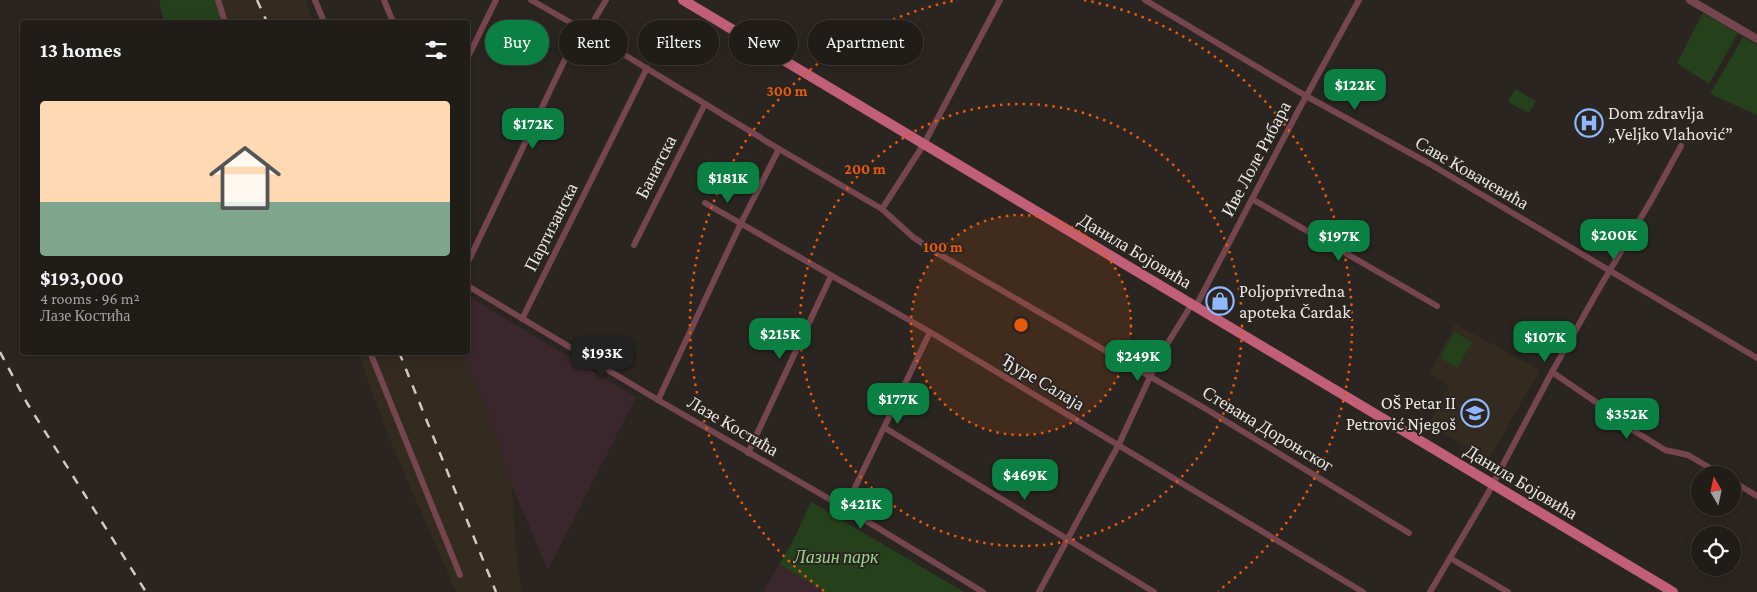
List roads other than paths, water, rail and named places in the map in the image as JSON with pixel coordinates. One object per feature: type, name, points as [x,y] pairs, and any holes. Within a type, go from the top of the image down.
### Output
[{"type":"main road","name":"Данила Бојовића","points":[[682,0],[1673,592]]},
{"type":"street","points":[[218,0],[224,20]]},
{"type":"street","points":[[315,0],[323,20]]},
{"type":"street","points":[[384,0],[392,20]]},
{"type":"street","points":[[470,53],[496,0]]},
{"type":"street","name":"Стевана Дороњског","points":[[531,0],[566,20]]},
{"type":"street","points":[[594,20],[606,0]]},
{"type":"street","points":[[882,209],[924,144],[1000,0]]},
{"type":"street","name":"Саве Ковачевића","points":[[1145,0],[1306,96],[1430,164],[1757,358]]},
{"type":"street","name":"Иве Лоле Рибара","points":[[1039,592],[1119,444],[1164,349],[1194,305],[1359,0]]},
{"type":"street","points":[[1690,0],[1757,39]]},
{"type":"street","name":"Стевана Дороњског","points":[[628,57],[704,104],[882,209],[913,237],[932,250],[1206,408],[1409,533]]},
{"type":"street","points":[[470,258],[562,65]]},
{"type":"street","name":"Партизанска","points":[[522,319],[647,68]]},
{"type":"street","name":"Банатска","points":[[634,245],[704,104]]},
{"type":"street","points":[[1430,592],[1493,484],[1552,372],[1681,146]]},
{"type":"street","points":[[658,400],[741,223],[779,149]]},
{"type":"street","points":[[1252,199],[1437,306]]},
{"type":"street","name":"Ђуре Салаја","points":[[705,203],[930,332],[1363,592]]},
{"type":"street","points":[[748,453],[830,276]]},
{"type":"street","name":"Лазе Костића","points":[[470,287],[748,453],[845,508],[983,592]]},
{"type":"street","points":[[845,508],[930,332]]},
{"type":"street","points":[[371,355],[460,575]]},
{"type":"street","points":[[1552,372],[1603,407],[1610,416],[1664,450],[1688,455],[1707,466]]},
{"type":"street","points":[[885,428],[1154,592]]},
{"type":"street","points":[[1741,486],[1757,496]]},
{"type":"street","points":[[1450,558],[1508,592]]},
{"type":"railway","points":[[257,0],[266,20]]},
{"type":"railway","points":[[0,352],[27,403],[146,592]]},
{"type":"railway","points":[[400,355],[496,592]]},
{"type":"place","name":"Dom zdravlja „Veljko Vlahović”","points":[[1589,123]]},
{"type":"place","name":"Poljoprivredna apoteka Čardak","points":[[1220,301]]},
{"type":"place","name":"OŠ Petar II Petrović Njegoš","points":[[1475,413]]},
{"type":"park label","name":"Лазин парк","points":[[836,557]]}]
